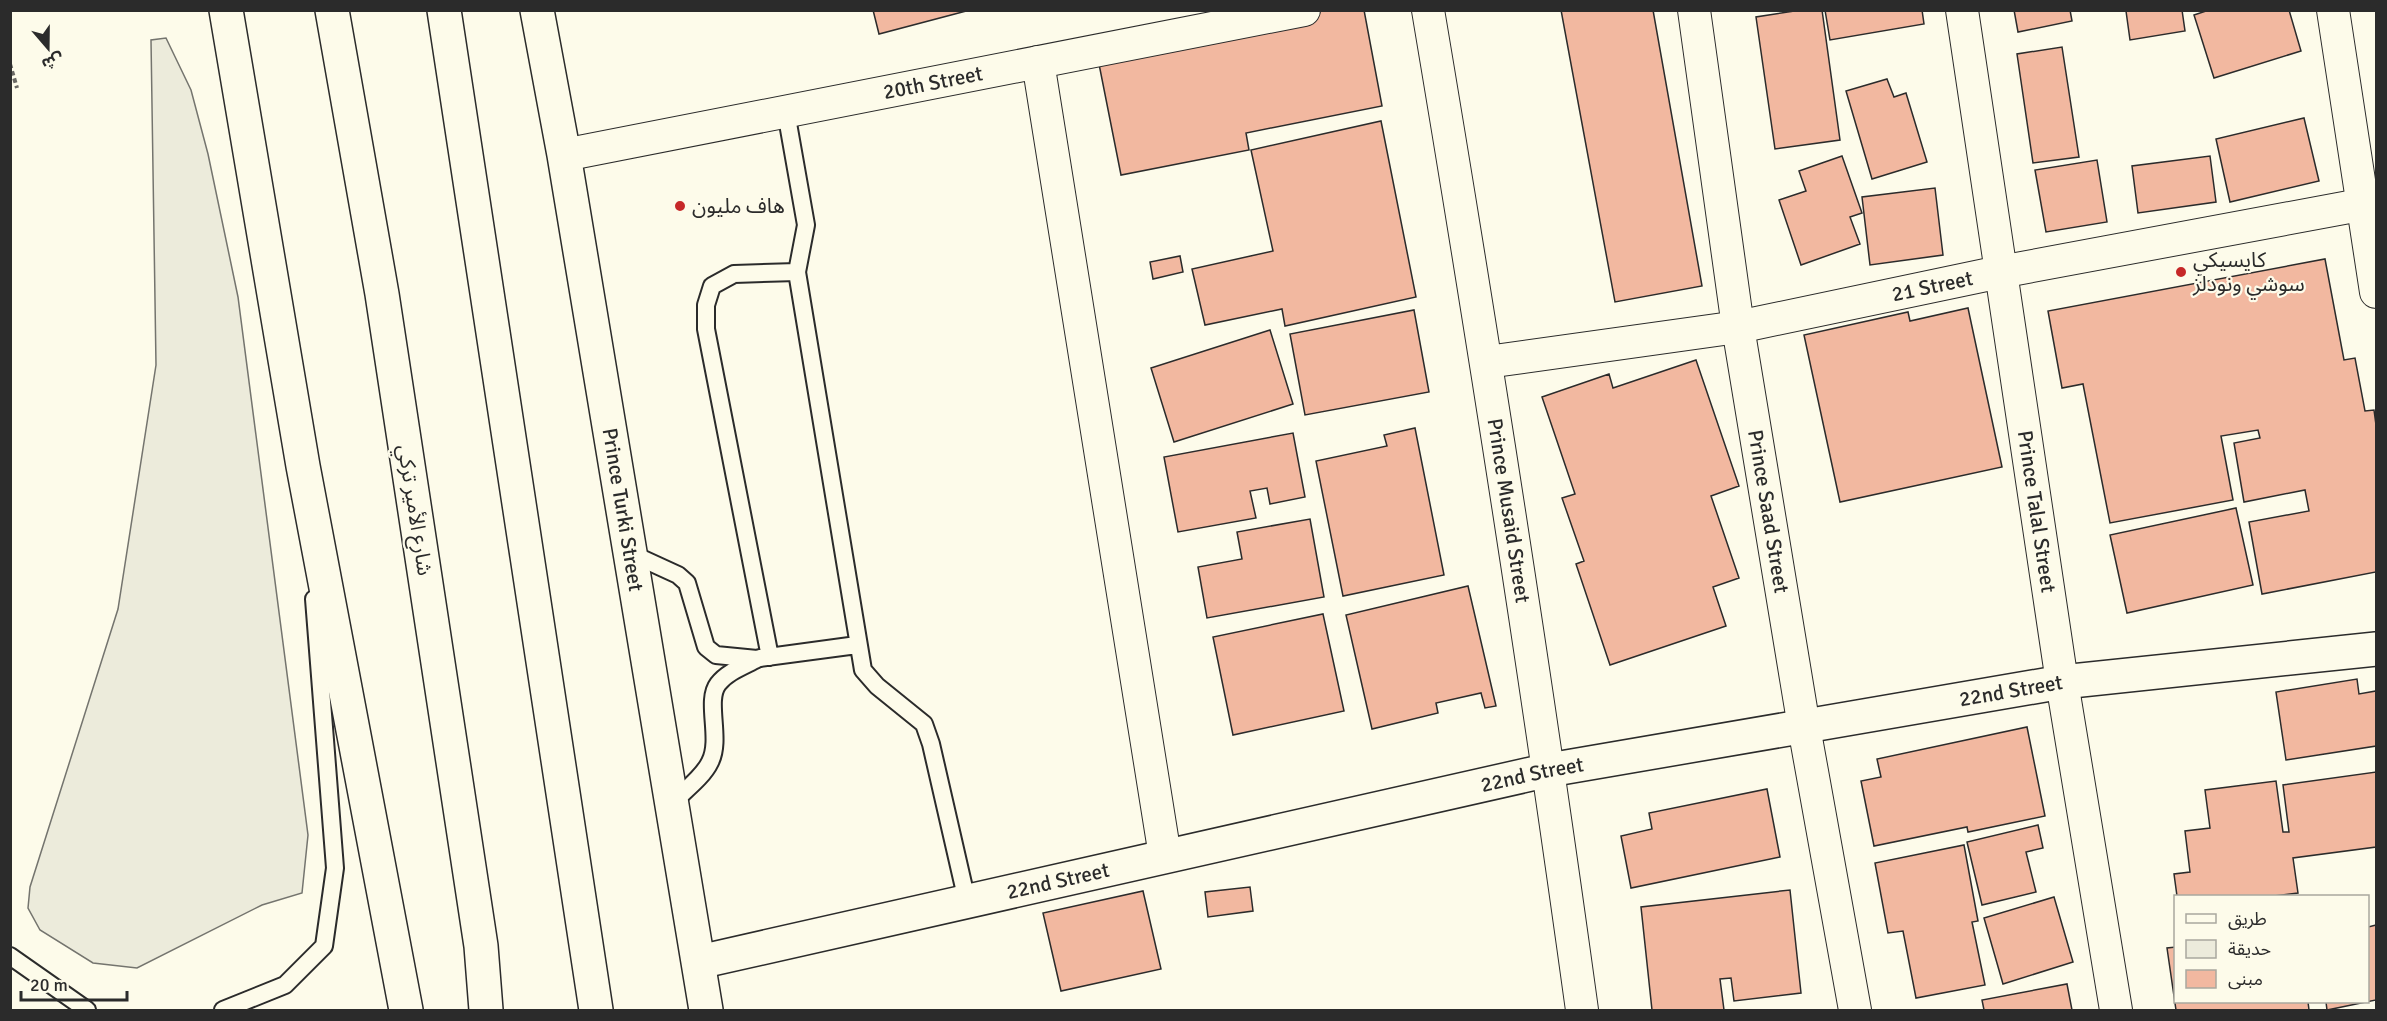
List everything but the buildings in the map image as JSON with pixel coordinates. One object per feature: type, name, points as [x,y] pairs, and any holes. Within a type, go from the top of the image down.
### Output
[{"type":"street","points":[[226,10],[303,466],[406,1011]]},
{"type":"street","name":"شارع الأمير تركي","points":[[332,10],[382,294],[481,946],[486,1011]]},
{"type":"street","points":[[444,10],[596,1011]]},
{"type":"street","name":"Prince Turki Street","points":[[537,10],[564,155],[706,1011]]},
{"type":"street","name":"20th Street","points":[[564,155],[1304,10]]},
{"type":"street","name":"Prince Musaid Street","points":[[1428,10],[1487,362],[1549,770],[1582,1011]]},
{"type":"street","name":"Prince Saad Street","points":[[1694,10],[1738,327],[1804,727],[1855,1011]]},
{"type":"street","name":"Prince Talal Street","points":[[1962,10],[2062,682],[2116,1011]]},
{"type":"street","points":[[2333,10],[2370,203],[2376,292]]},
{"type":"street","points":[[1038,62],[1165,856]]},
{"type":"street","name":"21 Street","points":[[1487,362],[1738,327],[2000,272],[2370,203]]},
{"type":"street","name":"22nd Street","points":[[699,962],[1549,770],[2062,682],[2376,649]]},
{"type":"street","points":[[481,946],[496,1011]]},
{"type":"lane","points":[[786,112],[806,225],[797,272],[862,670],[924,724],[931,744],[967,901]]},
{"type":"lane","points":[[763,658],[706,329],[706,305],[712,286],[734,274],[797,272]]},
{"type":"lane","points":[[223,1011],[285,985],[324,946],[335,868],[303,466]]},
{"type":"lane","points":[[630,553],[678,574],[687,583],[706,647],[716,655],[763,658],[857,645]]},
{"type":"lane","points":[[672,803],[710,763],[716,736],[713,698],[716,686],[724,678],[763,658]]},
{"type":"lane","points":[[10,956],[87,1011]]},
{"type":"path","points":[[10,64],[17,88]]},
{"type":"green space","points":[[166,38],[191,90],[208,154],[238,297],[308,835],[302,893],[262,905],[137,968],[93,963],[40,930],[28,908],[30,887],[118,609],[156,365],[151,40]]},
{"type":"place","name":"هاف مليون","points":[[680,206]]},
{"type":"place","name":"كايسيكي سوشي ونودلز","points":[[2181,272]]}]
